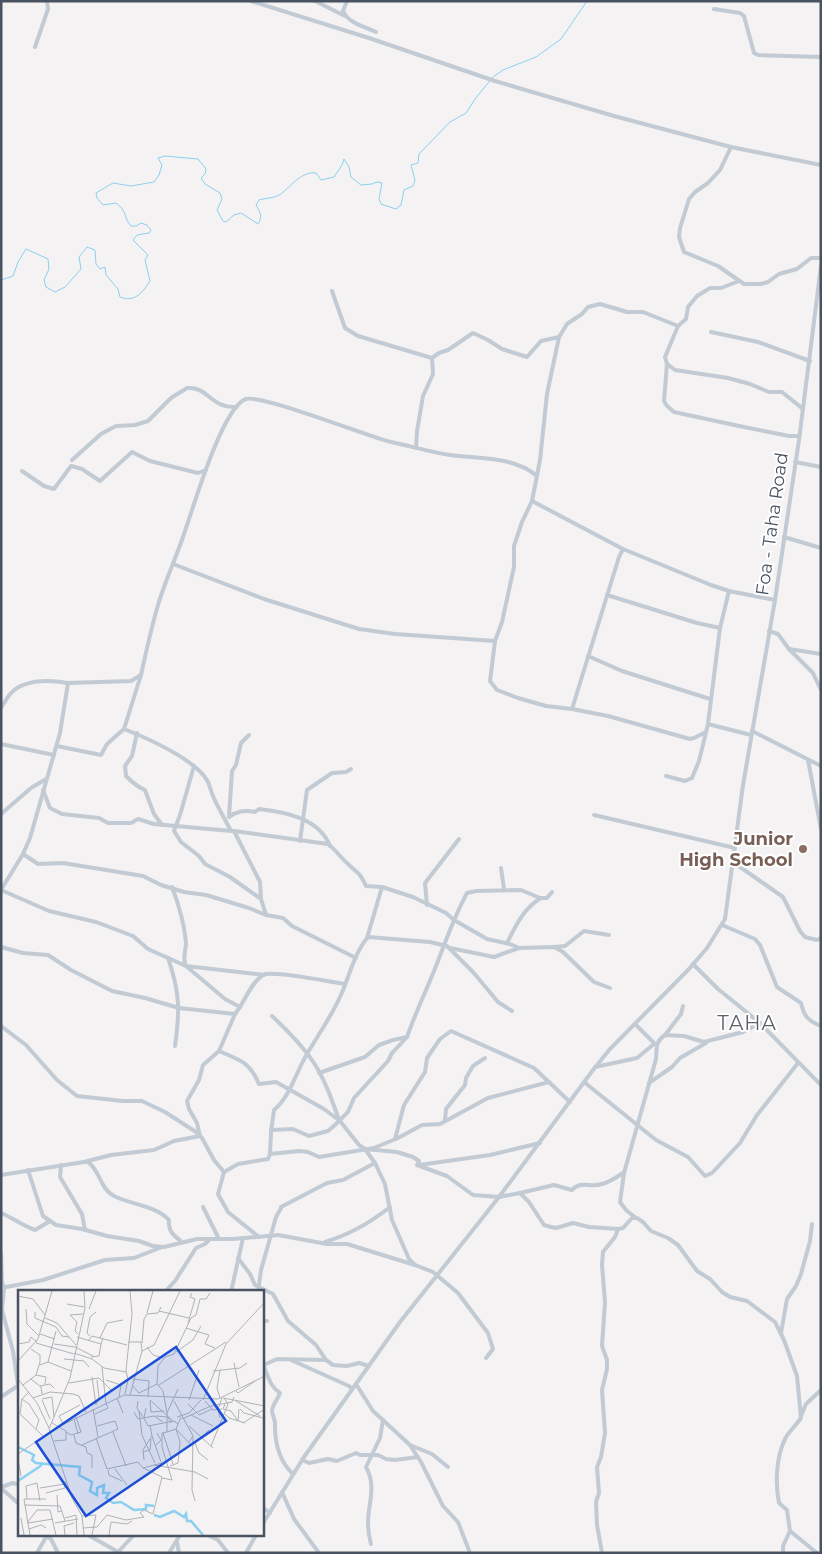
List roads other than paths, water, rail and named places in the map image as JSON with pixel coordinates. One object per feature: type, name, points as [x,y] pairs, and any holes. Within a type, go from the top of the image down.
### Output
[{"type":"street","points":[[35,47],[48,9],[47,1]]},
{"type":"street","points":[[251,1],[345,30],[488,79],[633,121],[731,147],[821,164]]},
{"type":"street","points":[[315,1],[376,32]]},
{"type":"street","points":[[345,16],[343,11],[346,1]]},
{"type":"street","points":[[714,9],[740,13],[744,16],[754,53],[758,56],[821,57]]},
{"type":"street","points":[[731,147],[720,170],[689,199],[680,228],[684,252],[718,266],[744,284],[768,282],[779,274],[797,269],[811,258],[821,258]]},
{"type":"street","name":"Foa - Taha Road","points":[[722,926],[727,909],[743,785],[775,600],[819,299],[821,266]]},
{"type":"street","points":[[739,281],[720,288],[710,288],[697,296],[688,306],[686,319],[678,326],[666,357],[664,401],[674,412],[789,436],[799,436]]},
{"type":"street","points":[[332,291],[345,328],[358,336],[432,358]]},
{"type":"street","points":[[678,326],[642,312],[627,312],[600,304],[588,307],[582,314],[567,324],[559,336],[546,394],[542,426],[543,442],[537,476],[532,501],[514,546],[514,567],[506,604],[495,640],[490,681],[498,690],[546,706],[608,716],[690,739],[706,732]]},
{"type":"street","points":[[711,332],[758,342],[810,361]]},
{"type":"street","points":[[432,358],[473,333],[502,349],[527,357],[541,341],[559,336]]},
{"type":"street","points":[[416,448],[423,396],[432,374],[432,358]]},
{"type":"street","points":[[667,364],[675,370],[728,378],[769,392],[782,392],[802,409]]},
{"type":"street","points":[[72,460],[100,434],[116,426],[135,425],[148,421],[171,398],[187,388],[199,390],[223,406],[236,407]]},
{"type":"street","points":[[57,746],[101,755],[106,744],[124,729],[141,675],[151,629],[168,574],[206,470],[222,430],[236,407],[247,398],[268,402],[352,430],[416,448],[512,463],[528,469],[537,476]]},
{"type":"street","points":[[22,471],[44,486],[54,489],[71,466],[82,469],[100,481],[132,452],[150,460],[198,473],[206,470]]},
{"type":"street","points":[[795,462],[821,467]]},
{"type":"street","points":[[532,501],[623,549],[711,585],[729,591],[775,600]]},
{"type":"street","points":[[784,538],[821,548]]},
{"type":"street","points":[[572,709],[623,549]]},
{"type":"street","points":[[173,564],[264,599],[359,629],[395,634],[495,640]]},
{"type":"street","points":[[666,776],[685,781],[692,778],[699,761],[708,724],[720,628],[729,591]]},
{"type":"street","points":[[607,595],[697,623],[720,628]]},
{"type":"street","points":[[769,631],[778,634],[789,649],[814,673],[821,690]]},
{"type":"street","points":[[789,649],[821,654]]},
{"type":"street","points":[[588,656],[622,672],[710,699]]},
{"type":"street","points":[[1,708],[10,694],[24,684],[52,681],[68,683],[131,681],[141,675]]},
{"type":"street","points":[[68,683],[57,746],[30,838],[24,854],[1,890],[48,911],[96,922],[133,936],[148,950],[186,966],[226,999],[240,1007]]},
{"type":"street","points":[[708,724],[752,733],[821,766]]},
{"type":"street","points":[[124,729],[172,750],[194,766],[208,781],[212,795],[228,819],[260,882],[261,899],[266,915]]},
{"type":"street","points":[[136,734],[132,756],[125,766],[126,776],[138,788],[145,790],[154,814],[162,825]]},
{"type":"street","points":[[228,819],[232,772],[236,765],[241,743],[249,734]]},
{"type":"street","points":[[1,744],[54,755]]},
{"type":"street","points":[[808,760],[821,829]]},
{"type":"street","points":[[194,766],[174,831],[181,842],[199,856],[205,864],[230,877],[261,899]]},
{"type":"street","points":[[300,840],[307,790],[332,773],[346,772],[351,769]]},
{"type":"street","points":[[1,814],[31,788],[46,779]]},
{"type":"street","points":[[43,790],[50,808],[62,814],[99,818],[108,823],[131,823],[138,819],[154,824],[233,831],[328,844],[336,850],[348,865],[360,872],[366,886],[382,887],[413,897],[446,913],[454,920],[487,939],[507,943],[519,948]]},
{"type":"street","points":[[228,819],[235,812],[246,810],[255,812],[259,809],[287,814],[304,820],[320,829],[330,846]]},
{"type":"street","points":[[594,815],[735,848]]},
{"type":"street","points":[[427,905],[425,883],[460,839]]},
{"type":"street","points":[[24,854],[38,864],[63,862],[86,868],[127,872],[144,876],[161,885],[184,892],[206,895],[266,915],[283,918],[292,926],[356,958]]},
{"type":"street","points":[[733,862],[784,897],[805,937],[817,940],[821,938]]},
{"type":"street","points":[[501,868],[504,889]]},
{"type":"street","points":[[172,887],[182,915],[186,945],[184,962],[186,966]]},
{"type":"street","points":[[259,1237],[228,1212],[218,1194],[224,1172],[238,1164],[268,1160],[274,1110],[280,1105],[290,1089],[307,1054],[336,1007],[356,958],[366,940],[382,887]]},
{"type":"street","points":[[271,1130],[293,1129],[309,1136],[328,1131],[348,1112],[354,1098],[388,1062],[392,1052],[407,1037],[454,920],[467,893],[476,890],[521,890],[540,898],[547,898],[552,892]]},
{"type":"street","points":[[507,943],[518,919],[540,898]]},
{"type":"street","points":[[264,1522],[302,1460],[352,1389],[437,1275],[540,1143],[584,1082],[635,1024],[693,964],[722,926],[755,939],[760,945],[778,987],[801,1003],[804,1016],[812,1023],[821,1026]]},
{"type":"street","points":[[366,940],[372,936],[444,945],[450,948],[494,956],[519,948],[565,946],[584,931],[609,934]]},
{"type":"street","points":[[1,946],[22,953],[48,955],[112,992],[145,998],[179,1008],[235,1014]]},
{"type":"street","points":[[554,947],[563,952],[594,982],[610,988]]},
{"type":"street","points":[[450,948],[498,1002],[512,1012]]},
{"type":"street","points":[[168,958],[176,983],[179,1008],[175,1046]]},
{"type":"street","points":[[693,964],[718,990],[760,1023],[821,1085]]},
{"type":"street","points":[[186,966],[264,975],[278,974],[346,984]]},
{"type":"street","points":[[224,1172],[214,1160],[200,1136],[187,1102],[199,1080],[203,1065],[219,1051],[235,1014],[264,975]]},
{"type":"street","points":[[682,1006],[681,1014],[656,1045],[656,1059],[624,1173],[620,1202],[626,1210],[644,1222],[651,1231],[668,1238],[678,1245],[697,1271],[710,1279],[722,1292],[730,1297],[747,1301],[775,1322],[797,1376],[801,1418]]},
{"type":"street","points":[[272,1016],[291,1034],[320,1073],[340,1121]]},
{"type":"street","points":[[666,1034],[684,1036],[704,1042],[743,1032],[760,1023]]},
{"type":"street","points":[[635,1024],[656,1045]]},
{"type":"street","points":[[1,1026],[26,1045],[57,1080],[78,1096],[142,1101],[165,1112],[200,1136]]},
{"type":"street","points":[[395,1139],[404,1105],[425,1072],[427,1058],[440,1039],[451,1031],[528,1065],[570,1102]]},
{"type":"street","points":[[320,1073],[365,1057],[379,1046],[393,1040],[407,1037]]},
{"type":"street","points":[[650,1083],[672,1067],[680,1058],[708,1041]]},
{"type":"street","points":[[596,1067],[637,1058],[656,1045]]},
{"type":"street","points":[[219,1051],[248,1064],[259,1084],[276,1082],[327,1110],[340,1121],[375,1163],[385,1184],[392,1220],[409,1259],[415,1265]]},
{"type":"street","points":[[445,1120],[446,1109],[465,1085],[466,1078],[473,1066],[485,1058]]},
{"type":"street","points":[[584,1082],[656,1140],[688,1157],[705,1176],[712,1173],[740,1143],[757,1115],[798,1063]]},
{"type":"street","points":[[270,1154],[299,1151],[308,1152],[319,1157],[374,1148],[422,1125],[440,1124],[488,1098],[549,1082]]},
{"type":"street","points":[[1,1175],[87,1161],[111,1155],[154,1150],[174,1141],[200,1136]]},
{"type":"street","points":[[417,1165],[490,1155],[540,1143]]},
{"type":"street","points":[[365,1149],[397,1152],[419,1161],[417,1165]]},
{"type":"street","points":[[87,1161],[98,1175],[104,1188],[113,1196],[163,1214],[169,1220],[168,1227],[171,1234],[182,1242]]},
{"type":"street","points":[[259,1290],[261,1270],[276,1217],[281,1208],[327,1183],[343,1180],[375,1163]]},
{"type":"street","points":[[61,1165],[60,1177],[82,1214],[85,1230]]},
{"type":"street","points":[[417,1165],[447,1176],[473,1195],[498,1198],[554,1185],[572,1190],[582,1184],[600,1185],[624,1173]]},
{"type":"street","points":[[28,1170],[43,1216],[56,1225],[164,1247]]},
{"type":"street","points":[[520,1193],[529,1202],[544,1225],[551,1227],[556,1228],[574,1223],[589,1227],[618,1230],[623,1228],[632,1218],[637,1218]]},
{"type":"street","points":[[203,1207],[219,1239]]},
{"type":"street","points":[[322,1243],[340,1237],[373,1221],[390,1208]]},
{"type":"street","points":[[1,1212],[15,1218],[27,1228],[35,1230],[50,1220]]},
{"type":"street","points":[[781,1334],[787,1299],[796,1286],[801,1274],[810,1241],[812,1224]]},
{"type":"street","points":[[602,1553],[597,1525],[596,1502],[599,1493],[597,1467],[601,1457],[605,1433],[602,1390],[607,1369],[602,1346],[605,1302],[602,1265],[603,1252],[615,1238],[618,1230]]},
{"type":"street","points":[[3,1288],[34,1282],[105,1260],[134,1258],[164,1247],[197,1239],[278,1235],[322,1243],[347,1244],[415,1265],[437,1275],[458,1294],[488,1332],[493,1349],[486,1358]]},
{"type":"street","points":[[231,1290],[243,1238]]},
{"type":"street","points":[[167,1290],[175,1281],[196,1248],[205,1244],[210,1239]]},
{"type":"street","points":[[1,1254],[2,1310],[18,1379]]},
{"type":"street","points":[[238,1258],[259,1290]]},
{"type":"street","points":[[264,1292],[275,1297],[288,1321],[316,1345],[326,1360],[333,1365],[347,1366],[359,1363],[369,1366]]},
{"type":"street","points":[[264,1364],[277,1359],[326,1360]]},
{"type":"street","points":[[291,1360],[352,1389]]},
{"type":"street","points":[[264,1366],[269,1375],[272,1387],[280,1393],[272,1411],[276,1425],[274,1431],[278,1452],[286,1467],[293,1474]]},
{"type":"street","points":[[356,1384],[373,1411],[410,1445],[443,1506],[458,1522],[470,1553]]},
{"type":"street","points":[[1,1397],[18,1386]]},
{"type":"street","points":[[783,1553],[783,1546],[790,1530],[787,1510],[778,1504],[777,1479],[780,1456],[786,1438],[801,1418],[806,1404],[821,1390]]},
{"type":"street","points":[[371,1544],[368,1521],[372,1501],[371,1476],[366,1467],[380,1438],[383,1420]]},
{"type":"street","points":[[410,1445],[432,1454],[448,1467]]},
{"type":"street","points":[[302,1460],[309,1463],[328,1459],[337,1461],[356,1453],[360,1455],[373,1454],[395,1460],[418,1457]]},
{"type":"street","points":[[18,1485],[14,1483],[1,1488],[18,1503]]},
{"type":"street","points":[[282,1492],[294,1519],[319,1553]]},
{"type":"street","points":[[264,1509],[270,1513]]},
{"type":"street","points":[[790,1530],[817,1553]]},
{"type":"street","points":[[37,1553],[48,1536],[58,1553]]},
{"type":"street","points":[[90,1536],[118,1552],[131,1536]]},
{"type":"street","points":[[169,1553],[179,1536]]},
{"type":"street","points":[[209,1536],[218,1540],[228,1553]]},
{"type":"street","points":[[246,1553],[255,1536]]},
{"type":"street","points":[[176,1542],[180,1553]]},
{"type":"waterway","points":[[1,280],[13,276],[18,262],[26,249],[48,259],[49,269],[44,280],[46,287],[55,292],[65,287],[81,269],[79,257],[87,247],[95,250],[96,264],[100,269],[105,267],[106,275],[118,289],[120,297],[130,299],[138,295],[150,281],[145,260],[148,255],[133,240],[137,235],[149,233],[151,230],[147,225],[141,223],[131,226],[120,206],[116,203],[103,205],[97,198],[96,193],[113,183],[131,186],[154,182],[159,175],[162,165],[158,158],[165,156],[198,159],[206,169],[205,174],[201,178],[205,184],[220,193],[222,199],[217,210],[223,221],[226,222],[234,215],[241,213],[258,224],[261,216],[256,205],[259,200],[280,195],[297,179],[306,174],[316,173],[321,180],[334,177],[344,159],[349,167],[351,177],[361,185],[382,183],[379,199],[381,204],[396,209],[401,205],[404,190],[413,186],[415,180],[411,165],[418,163],[419,154],[450,122],[466,113],[493,77],[503,70],[536,57],[561,39],[587,1]]},
{"type":"place","name":"Junior High School","points":[[803,849]]},
{"type":"district","name":"TAHA","points":[[747,1023]]}]
